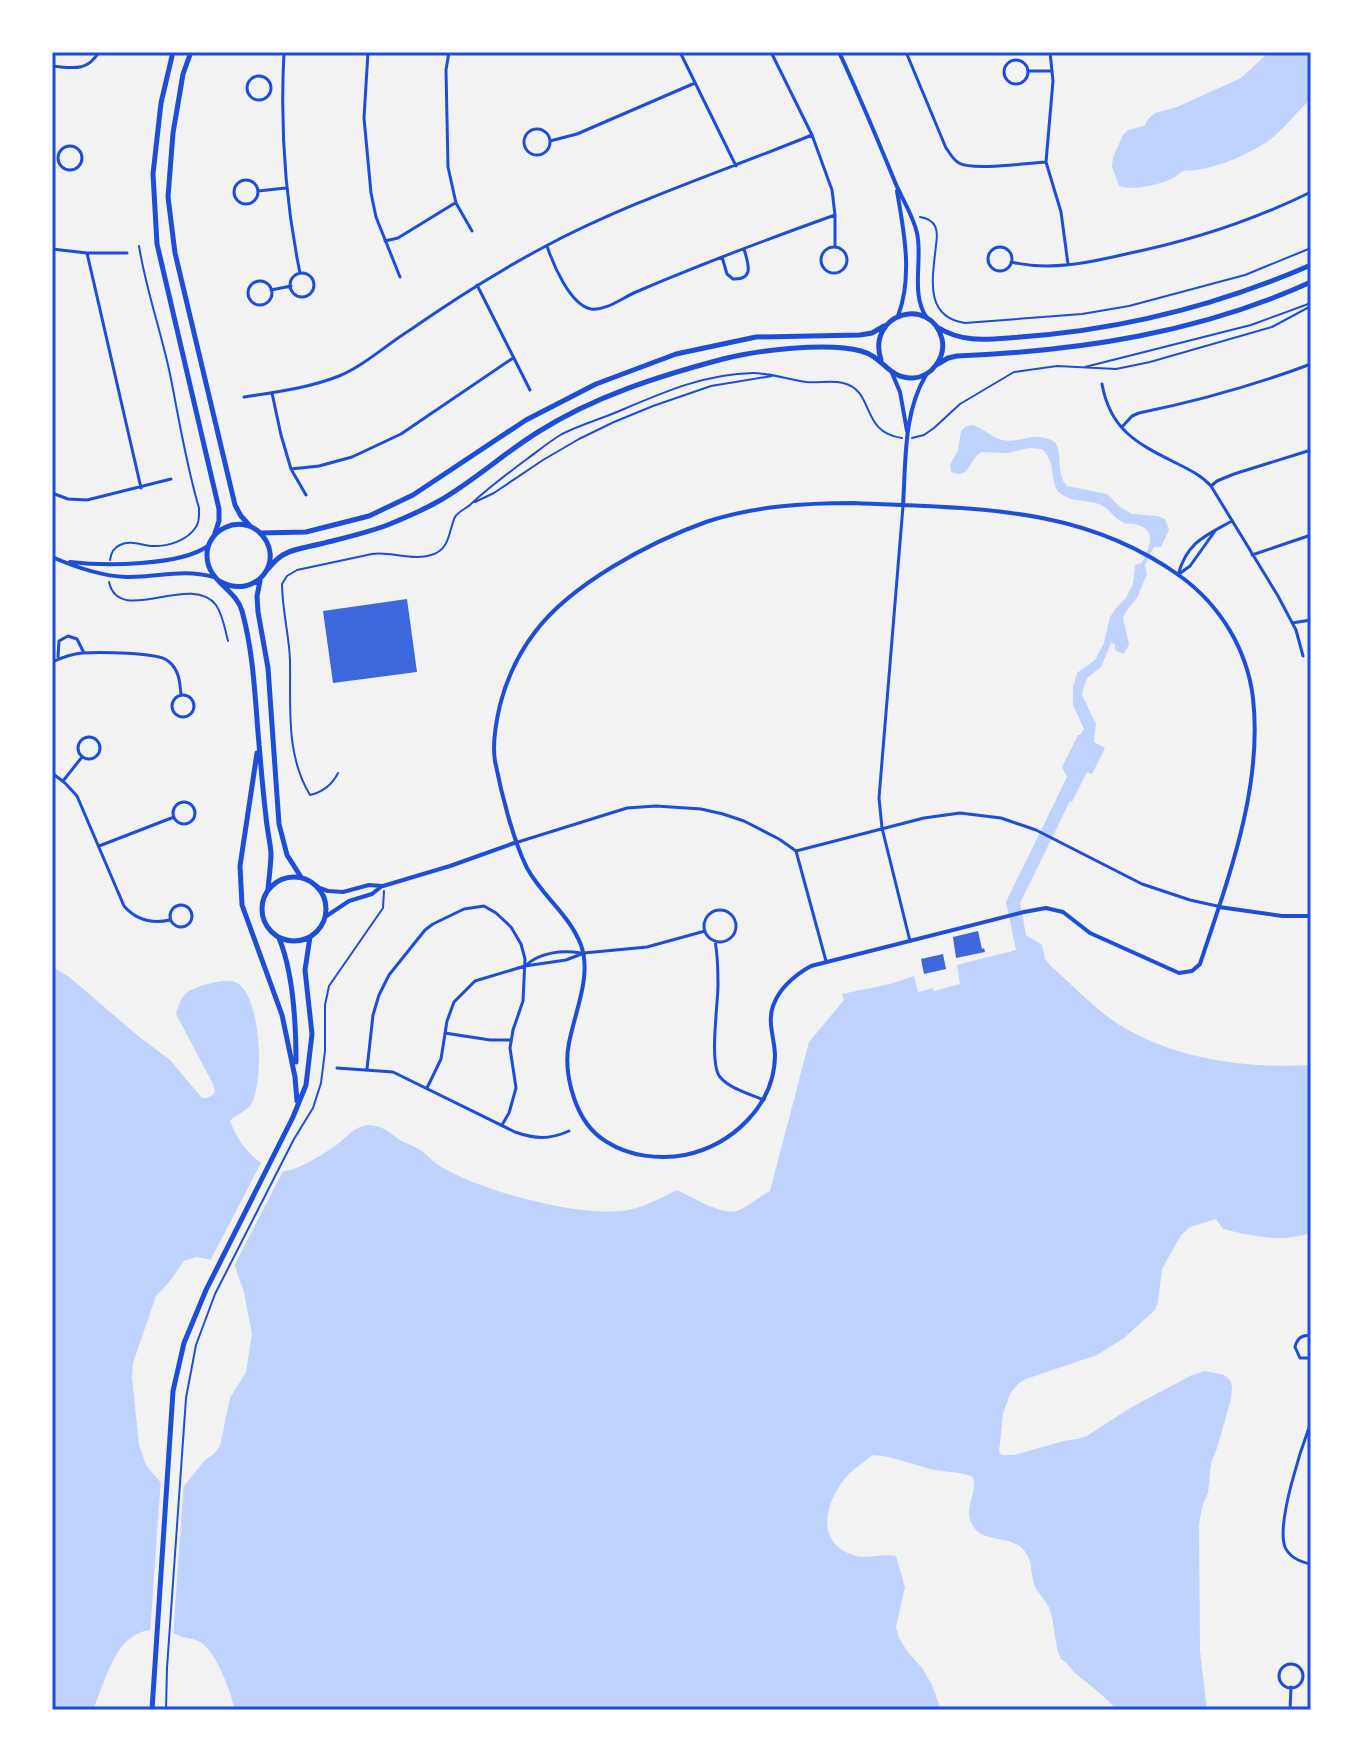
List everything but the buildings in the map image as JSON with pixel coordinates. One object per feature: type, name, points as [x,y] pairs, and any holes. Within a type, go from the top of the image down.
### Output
[{"type":"main road","points":[[173,52],[161,103],[153,174],[157,244],[219,509],[219,521],[208,546],[209,567],[233,593],[245,622],[271,854],[268,889]]},
{"type":"main road","points":[[191,52],[183,74],[173,133],[168,197],[175,253],[235,505],[250,527]]},
{"type":"main road","points":[[261,533],[306,532],[369,516],[413,495],[526,420],[596,384],[676,354],[756,337],[872,333],[898,316],[914,314],[961,338],[1044,335],[1100,328],[1209,303],[1311,265]]},
{"type":"main road","points":[[217,579],[236,588],[244,587],[260,579],[281,555],[368,532],[410,516],[441,500],[539,431],[593,402],[666,375],[751,352],[846,348],[863,351],[881,360],[892,373],[919,377],[937,364],[957,356],[1049,350],[1136,337],[1230,313],[1311,282]]},
{"type":"main road","points":[[881,360],[878,342],[885,325]]},
{"type":"main road","points":[[937,327],[943,345],[937,364]]},
{"type":"main road","points":[[214,536],[221,529],[241,524],[261,533],[270,551],[267,570]]},
{"type":"main road","points":[[260,579],[258,612],[268,668],[279,824],[287,855],[301,877]]},
{"type":"main road","points":[[259,744],[240,866],[242,905],[282,1015],[298,1102]]},
{"type":"main road","points":[[301,877],[317,887],[326,904],[325,917],[320,929],[310,937],[297,941],[285,940],[265,925],[261,913],[262,900],[277,881],[301,877]]},
{"type":"main road","points":[[279,937],[289,978],[296,1042],[295,1077]]},
{"type":"main road","points":[[152,1710],[173,1391],[184,1343],[206,1290],[285,1134],[306,1085],[312,1034],[305,970],[310,937]]},
{"type":"street","points":[[52,66],[78,68],[90,64],[99,52]]},
{"type":"street","points":[[284,52],[282,110],[286,188],[300,273]]},
{"type":"street","points":[[368,52],[364,118],[371,193],[376,217],[400,277]]},
{"type":"street","points":[[449,52],[446,70],[448,167],[456,203],[472,231]]},
{"type":"street","points":[[680,52],[736,166]]},
{"type":"street","points":[[771,52],[812,135],[832,190],[835,247]]},
{"type":"street","points":[[839,52],[918,235],[920,300],[923,312],[929,319]]},
{"type":"street","points":[[906,52],[946,148],[954,160],[976,167],[1046,162]]},
{"type":"street","points":[[1050,52],[1052,71],[1046,162],[1061,212],[1068,264]]},
{"type":"street","points":[[1015,60],[1025,64],[1028,71],[1026,79],[1015,84],[1004,73],[1006,66],[1015,60]]},
{"type":"street","points":[[1028,71],[1052,71]]},
{"type":"street","points":[[260,76],[267,79],[271,89],[268,96],[261,100],[253,98],[248,92],[250,81],[260,76]]},
{"type":"street","points":[[550,141],[577,134],[695,83]]},
{"type":"street","points":[[536,129],[544,131],[550,141],[544,153],[535,155],[527,151],[524,143],[526,135],[536,129]]},
{"type":"street","points":[[244,397],[321,382],[341,375],[359,366],[477,285],[547,246],[628,208],[812,135]]},
{"type":"street","points":[[66,148],[77,149],[81,156],[80,164],[72,170],[65,169],[58,160],[60,153],[66,148]]},
{"type":"street","points":[[52,151],[60,153]]},
{"type":"street","points":[[244,181],[254,184],[257,191],[255,199],[249,204],[237,201],[234,193],[235,186],[244,181]]},
{"type":"street","points":[[896,184],[905,245],[906,288],[898,316]]},
{"type":"street","points":[[257,191],[286,188]]},
{"type":"street","points":[[1011,262],[1038,266],[1111,258],[1193,238],[1254,217],[1311,192]]},
{"type":"street","points":[[385,241],[398,238],[456,203]]},
{"type":"street","points":[[547,246],[571,295],[583,306],[595,309],[835,215]]},
{"type":"street","points":[[905,245],[918,244]]},
{"type":"street","points":[[835,247],[844,250],[847,263],[842,271],[834,273],[826,270],[821,259],[824,251],[835,247]]},
{"type":"street","points":[[1003,248],[1010,253],[1011,262],[1006,269],[997,270],[989,265],[988,256],[994,249],[1003,248]]},
{"type":"street","points":[[52,249],[127,253]]},
{"type":"street","points":[[722,257],[727,274],[733,279],[743,278],[749,268],[744,249]]},
{"type":"street","points":[[87,253],[141,488]]},
{"type":"street","points":[[300,273],[308,274],[313,280],[312,292],[305,296],[297,295],[291,286],[294,276],[300,273]]},
{"type":"street","points":[[259,282],[267,283],[271,290],[271,297],[264,305],[256,304],[249,297],[249,289],[259,282]]},
{"type":"street","points":[[477,285],[530,390]]},
{"type":"street","points":[[271,290],[291,286]]},
{"type":"street","points":[[291,469],[319,466],[352,457],[401,434],[513,358]]},
{"type":"street","points":[[1122,427],[1139,413],[1204,399],[1311,364]]},
{"type":"street","points":[[892,373],[900,392],[907,438]]},
{"type":"street","points":[[910,941],[882,828],[879,798],[907,438],[912,402],[927,373]]},
{"type":"street","points":[[1102,384],[1108,406],[1134,441],[1201,477],[1211,486],[1278,596],[1292,623],[1303,656]]},
{"type":"street","points":[[272,392],[291,469],[306,495]]},
{"type":"street","points":[[1211,486],[1234,474],[1311,450]]},
{"type":"street","points":[[52,493],[77,501],[171,479]]},
{"type":"street","points":[[903,505],[977,508],[1047,518],[1091,530],[1156,559],[1208,600],[1225,621],[1250,678],[1253,700],[1252,764],[1234,857],[1200,964],[1192,971],[1179,973],[1090,933],[1063,912],[1046,908],[826,961],[797,974],[772,1008],[775,1056],[772,1073],[764,1100],[742,1126],[723,1140],[685,1155],[643,1155],[625,1151],[597,1136],[578,1111],[569,1082],[568,1045],[583,982],[584,953],[569,923],[528,870],[503,798],[494,756],[496,721],[512,667],[547,618],[578,591],[640,550],[669,536],[708,522],[780,506],[903,505]]},
{"type":"street","points":[[1178,575],[1182,561],[1196,542],[1232,521]]},
{"type":"street","points":[[1178,575],[1190,566],[1215,531]]},
{"type":"street","points":[[1252,555],[1311,535]]},
{"type":"street","points":[[62,562],[159,561],[190,555],[208,546]]},
{"type":"street","points":[[52,557],[79,568],[126,577],[184,572],[217,579]]},
{"type":"street","points":[[1292,623],[1311,620]]},
{"type":"street","points":[[58,659],[59,641],[68,636],[77,639],[84,653]]},
{"type":"street","points":[[52,662],[84,653],[164,657],[176,670],[181,695]]},
{"type":"street","points":[[181,695],[192,699],[194,706],[191,714],[185,717],[178,716],[172,708],[173,701],[181,695]]},
{"type":"street","points":[[90,737],[97,739],[101,749],[98,755],[88,759],[82,757],[78,750],[80,742],[90,737]]},
{"type":"street","points":[[63,781],[82,757]]},
{"type":"street","points":[[52,773],[77,796],[120,899],[129,912],[144,921],[170,920]]},
{"type":"street","points":[[186,802],[195,809],[194,819],[188,823],[178,822],[174,817],[174,809],[179,803],[186,802]]},
{"type":"street","points":[[325,917],[349,901],[372,894],[383,886],[608,812],[656,806],[701,809],[744,821],[796,851],[826,961]]},
{"type":"street","points":[[796,851],[924,818],[960,813],[1001,818],[1036,830],[1142,884],[1190,900],[1282,916],[1311,916]]},
{"type":"street","points":[[98,847],[174,817]]},
{"type":"street","points":[[317,887],[343,892],[369,885],[383,886]]},
{"type":"street","points":[[183,904],[191,912],[190,922],[185,926],[178,927],[170,920],[170,912],[175,906],[183,904]]},
{"type":"street","points":[[367,1069],[373,1015],[379,995],[399,961],[441,918],[471,907],[484,906],[504,920],[516,935],[525,966],[523,1001],[510,1048],[516,1088],[502,1125]]},
{"type":"street","points":[[724,910],[733,915],[737,925],[734,935],[725,942],[715,941],[705,931],[706,918],[713,911],[724,910]]},
{"type":"street","points":[[525,966],[545,955],[647,947],[705,931]]},
{"type":"street","points":[[715,941],[718,976],[714,1051],[717,1072],[730,1085],[764,1100]]},
{"type":"street","points":[[427,1088],[437,1069],[454,1002],[468,986],[485,977],[525,966],[566,960],[584,953]]},
{"type":"street","points":[[445,1033],[511,1040]]},
{"type":"street","points":[[337,1068],[393,1072],[529,1137],[559,1136],[569,1131]]},
{"type":"street","points":[[1311,1336],[1298,1339],[1295,1351],[1300,1358],[1311,1358]]},
{"type":"street","points":[[1311,1422],[1289,1494],[1284,1542],[1292,1556],[1311,1564]]},
{"type":"street","points":[[1292,1664],[1299,1667],[1303,1674],[1302,1682],[1291,1687],[1284,1685],[1279,1675],[1284,1666],[1292,1664]]},
{"type":"street","points":[[1290,1710],[1291,1687]]},
{"type":"path","points":[[912,218],[922,217],[935,225],[933,293],[936,304],[953,321],[965,323],[1082,314],[1129,306],[1245,275],[1311,248]]},
{"type":"path","points":[[1080,368],[1251,325],[1311,304]]},
{"type":"path","points":[[338,773],[326,788],[310,795],[298,772],[290,725],[290,659],[282,593],[282,584],[287,576],[297,570],[381,553],[404,556],[437,554],[447,543],[455,518],[493,484],[562,434],[688,383],[753,373],[807,382],[841,382],[851,386],[861,394],[872,419],[883,433],[898,438],[915,438],[929,432],[960,404],[1014,372],[1057,366],[1116,369],[1150,362],[1272,327],[1311,304]]},
{"type":"path","points":[[470,505],[555,453],[614,422],[711,386],[777,375]]},
{"type":"path","points":[[166,1710],[186,1398],[203,1322],[294,1139],[313,1108],[321,1083],[325,1005],[329,986],[383,908],[383,886]]},
{"type":"water","points":[[1269,52],[1311,52],[1311,99],[1271,139],[1226,162],[1184,171],[1153,185],[1139,188],[1119,186],[1112,167],[1113,157],[1128,130],[1144,126],[1155,113],[1177,107],[1241,78]]},
{"type":"water","points":[[975,426],[1002,440],[1040,437],[1055,442],[1061,476],[1067,486],[1107,494],[1132,514],[1165,519],[1169,530],[1161,547],[1154,547],[1145,565],[1147,574],[1137,598],[1123,618],[1129,644],[1124,654],[1115,650],[1115,644],[1111,643],[1101,667],[1087,678],[1082,695],[1096,724],[1094,742],[1105,748],[1092,774],[1087,772],[1070,801],[1020,903],[1026,935],[1042,945],[1045,959],[1050,965],[1090,1002],[1137,1035],[1184,1053],[1210,1059],[1261,1065],[1311,1065],[1311,1233],[1289,1238],[1256,1236],[1223,1229],[1216,1219],[1190,1227],[1181,1235],[1162,1269],[1155,1310],[1124,1338],[1097,1355],[1019,1383],[1011,1392],[1003,1413],[999,1452],[1014,1455],[1087,1436],[1130,1408],[1192,1375],[1205,1371],[1224,1375],[1230,1380],[1231,1399],[1211,1463],[1208,1493],[1199,1524],[1200,1651],[1207,1710],[1117,1710],[1061,1659],[1050,1610],[1035,1587],[1030,1561],[1023,1549],[1011,1542],[983,1535],[973,1526],[969,1508],[974,1489],[973,1477],[873,1455],[852,1471],[834,1495],[827,1519],[828,1530],[840,1549],[853,1555],[896,1556],[905,1587],[896,1627],[899,1638],[932,1685],[941,1710],[235,1710],[223,1674],[208,1649],[196,1640],[157,1630],[138,1633],[121,1648],[93,1710],[52,1710],[52,967],[68,976],[170,1060],[202,1098],[213,1095],[215,1091],[176,1014],[178,1007],[185,994],[198,987],[223,981],[240,985],[253,1008],[258,1044],[258,1080],[250,1106],[230,1121],[248,1151],[273,1169],[285,1171],[301,1166],[327,1152],[358,1128],[369,1125],[385,1129],[460,1177],[554,1206],[601,1212],[627,1210],[649,1204],[677,1190],[724,1211],[737,1211],[745,1207],[770,1191],[809,1042],[844,1000],[842,994],[914,976],[918,992],[933,988],[934,991],[960,984],[957,965],[1016,950],[1006,902],[1067,777],[1062,767],[1084,729],[1073,705],[1077,673],[1095,660],[1104,643],[1110,617],[1126,598],[1133,584],[1135,565],[1142,563],[1149,545],[1149,534],[1142,526],[1122,522],[1098,504],[1061,494],[1055,485],[1050,461],[1042,449],[981,452],[962,474],[951,472],[950,465],[965,427]],"holes":[[[196,1257],[234,1264],[244,1292],[252,1334],[246,1372],[230,1398],[220,1446],[184,1486],[177,1489],[162,1484],[146,1465],[139,1445],[133,1363],[156,1296],[184,1261]]]},
{"type":"pier","points":[[263,1159],[285,1167],[232,1270],[228,1266],[209,1263]]},
{"type":"pier","points":[[161,1477],[172,1485],[184,1479],[173,1637],[150,1634]]}]
